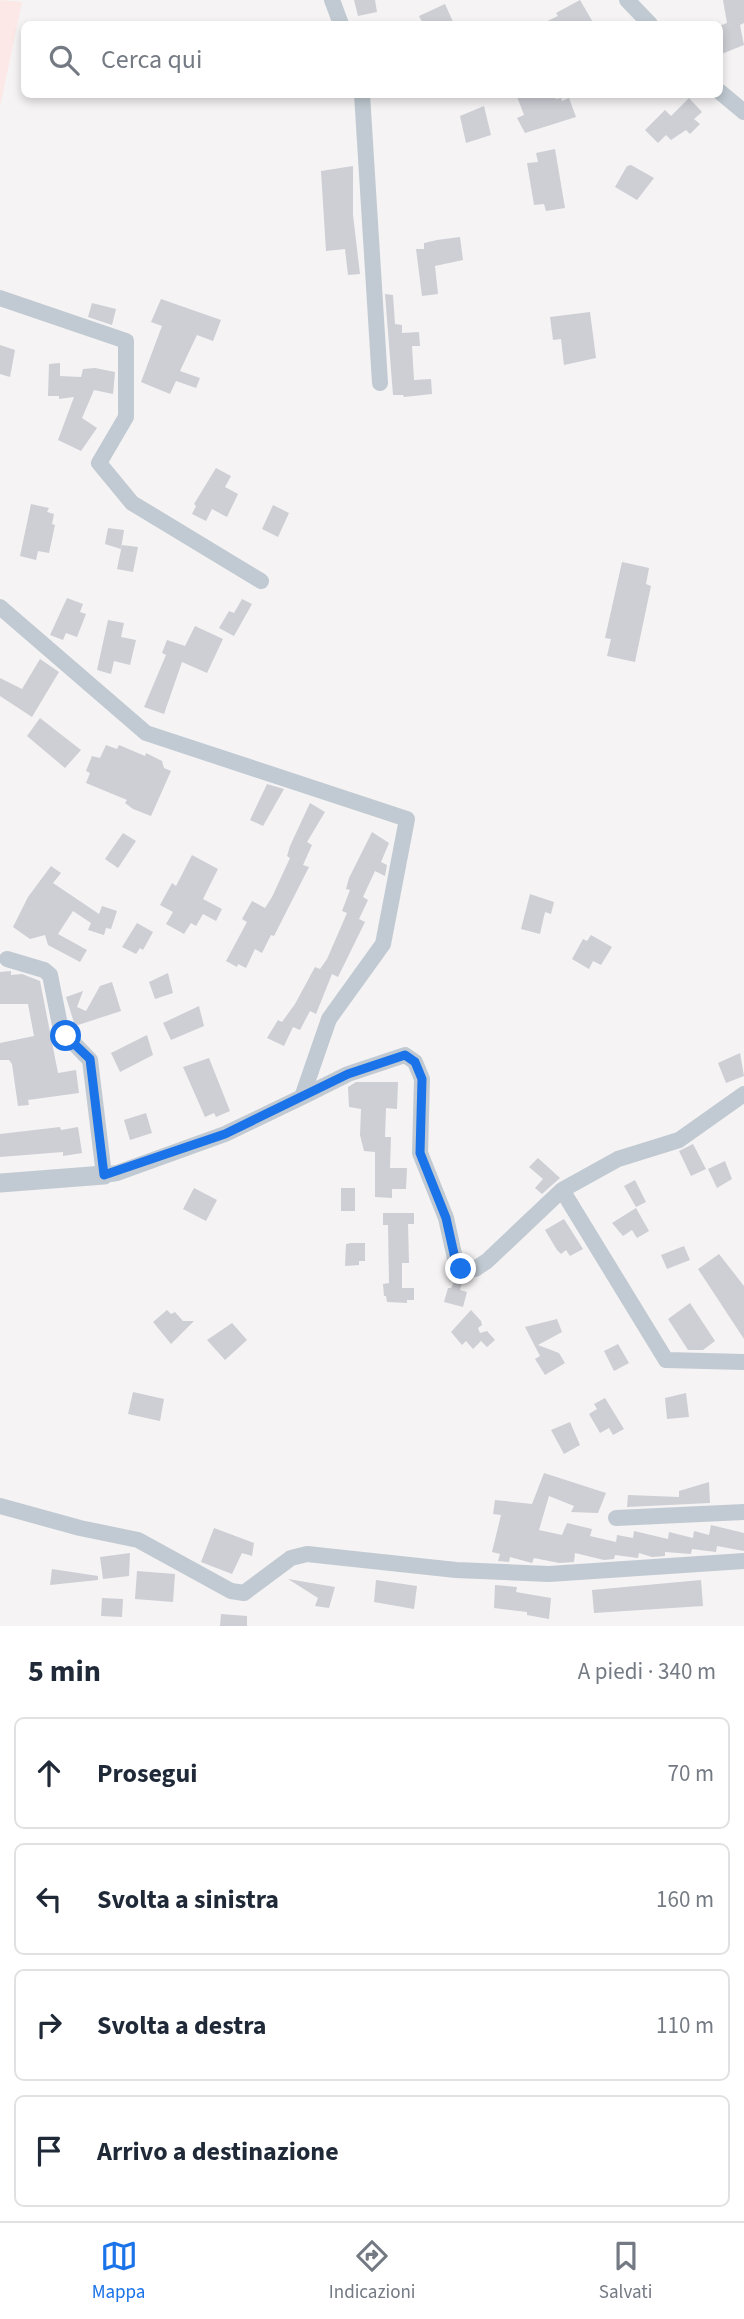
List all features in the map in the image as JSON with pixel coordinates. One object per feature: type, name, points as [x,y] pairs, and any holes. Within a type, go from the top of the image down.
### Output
[{"type":"street","points":[[332,0],[340,21]]},
{"type":"street","points":[[627,0],[647,21]]},
{"type":"street","points":[[723,95],[744,112]]},
{"type":"street","points":[[362,98],[380,383]]},
{"type":"street","points":[[0,298],[126,341],[126,417],[99,463],[132,503],[261,581]]},
{"type":"street","points":[[0,607],[146,733],[407,819],[383,944],[330,1019],[302,1097]]},
{"type":"street","points":[[7,959],[44,970],[50,975],[61,1030],[90,1059],[104,1175]]},
{"type":"street","points":[[0,1183],[104,1175],[225,1134],[348,1074],[405,1055],[415,1062],[422,1079],[420,1153],[446,1218],[456,1263],[461,1269],[475,1269],[562,1190],[618,1159],[679,1140],[744,1094]]},
{"type":"street","points":[[562,1190],[662,1356],[671,1362],[744,1362]]},
{"type":"street","points":[[0,1506],[79,1528],[138,1540],[231,1591],[244,1593],[291,1558],[307,1554],[456,1570],[550,1574],[744,1561]]},
{"type":"street","points":[[616,1518],[744,1512]]},
{"type":"shaded area","points":[[0,0],[22,2],[0,107]]},
{"type":"building","points":[[354,0],[375,0],[377,12],[358,16]]},
{"type":"building","points":[[580,0],[592,21],[547,21],[558,16],[556,13]]},
{"type":"building","points":[[723,0],[744,0],[744,23],[740,25],[744,45],[723,53],[723,24],[727,23]]},
{"type":"building","points":[[445,4],[453,21],[422,21],[419,16]]},
{"type":"building","points":[[518,98],[561,98],[562,101],[569,98],[576,117],[525,133],[517,118],[524,115]]},
{"type":"building","points":[[689,98],[702,112],[694,119],[700,124],[690,134],[686,130],[671,140],[666,135],[658,143],[645,130],[665,110],[671,116]]},
{"type":"building","points":[[484,106],[491,135],[466,143],[460,116]]},
{"type":"building","points":[[555,149],[565,208],[546,211],[544,204],[534,205],[527,163],[538,162],[536,153]]},
{"type":"building","points":[[631,165],[654,178],[637,200],[615,187],[627,166]]},
{"type":"building","points":[[353,166],[353,215],[360,274],[348,275],[345,249],[326,251],[321,171]]},
{"type":"building","points":[[460,237],[463,260],[435,266],[438,294],[422,296],[416,249],[424,249],[424,243]]},
{"type":"building","points":[[385,294],[393,295],[395,324],[402,325],[402,333],[419,332],[420,346],[412,346],[414,380],[431,379],[432,394],[404,397],[393,395]]},
{"type":"building","points":[[161,299],[221,320],[213,341],[197,335],[180,371],[200,378],[196,388],[176,381],[170,394],[141,382],[162,326],[151,322]]},
{"type":"building","points":[[92,303],[116,309],[112,325],[88,317]]},
{"type":"building","points":[[590,312],[596,358],[564,365],[561,339],[553,340],[550,317]]},
{"type":"building","points":[[0,345],[15,350],[10,377],[0,374]]},
{"type":"building","points":[[60,363],[60,376],[81,377],[83,369],[95,368],[115,372],[113,394],[94,390],[82,418],[97,428],[81,451],[58,440],[74,397],[59,399],[59,396],[48,396],[49,364]]},
{"type":"building","points":[[216,468],[231,476],[225,487],[238,494],[227,517],[212,509],[206,521],[192,514],[196,506],[194,504]]},
{"type":"building","points":[[31,504],[49,508],[47,512],[54,514],[52,524],[55,525],[49,553],[38,551],[36,560],[20,556]]},
{"type":"building","points":[[273,505],[289,513],[278,537],[262,529]]},
{"type":"building","points":[[108,528],[124,530],[121,549],[105,544]]},
{"type":"building","points":[[122,545],[138,547],[133,572],[117,569]]},
{"type":"building","points":[[622,562],[649,568],[646,584],[651,586],[635,662],[607,656],[611,639],[605,638]]},
{"type":"building","points":[[67,598],[83,604],[80,612],[86,614],[77,637],[66,633],[63,640],[50,635]]},
{"type":"building","points":[[242,599],[252,604],[234,636],[219,628],[229,611],[234,613]]},
{"type":"building","points":[[108,620],[124,623],[121,637],[136,640],[130,665],[114,661],[111,674],[97,670]]},
{"type":"building","points":[[195,626],[223,639],[207,673],[182,662],[164,714],[144,707],[166,655],[162,653],[167,640],[185,646]]},
{"type":"building","points":[[40,659],[59,672],[32,717],[0,696],[0,678],[22,689]]},
{"type":"building","points":[[40,718],[81,750],[65,768],[27,736]]},
{"type":"building","points":[[106,745],[117,749],[119,745],[145,756],[146,753],[162,761],[164,768],[171,771],[151,816],[133,809],[125,803],[127,800],[86,783],[90,773],[86,771],[92,756],[100,758]]},
{"type":"building","points":[[267,784],[284,789],[263,826],[250,820]]},
{"type":"building","points":[[310,803],[325,812],[307,842],[312,845],[303,865],[309,867],[274,936],[271,935],[262,953],[255,949],[246,968],[238,964],[237,967],[226,961],[247,922],[242,919],[252,901],[265,908],[272,897],[290,858],[287,856],[290,846]]},
{"type":"building","points":[[372,832],[389,843],[381,862],[387,865],[385,876],[375,871],[363,897],[368,900],[359,919],[365,922],[338,977],[332,974],[316,1014],[310,1011],[300,1030],[293,1027],[284,1046],[267,1038],[278,1020],[282,1022],[295,1004],[315,967],[320,969],[327,959],[347,913],[342,911],[350,890],[346,889],[349,878]]},
{"type":"building","points":[[123,833],[136,841],[118,868],[105,859]]},
{"type":"building","points":[[192,855],[218,869],[203,899],[222,909],[216,921],[203,914],[196,926],[191,923],[184,934],[166,924],[173,912],[160,905],[172,883],[176,886]]},
{"type":"building","points":[[51,866],[61,873],[53,883],[99,914],[102,906],[117,911],[111,929],[106,928],[104,935],[88,930],[91,923],[73,911],[58,934],[87,950],[80,962],[48,945],[45,935],[30,939],[13,927],[28,897]]},
{"type":"building","points":[[530,894],[554,902],[551,914],[545,912],[540,934],[521,929]]},
{"type":"building","points":[[137,923],[153,932],[143,950],[140,948],[136,954],[122,947]]},
{"type":"building","points":[[591,935],[612,947],[601,965],[593,961],[589,969],[572,959],[583,939],[587,941]]},
{"type":"building","points":[[11,971],[11,975],[22,974],[40,981],[58,1073],[76,1070],[79,1093],[28,1100],[29,1105],[18,1106],[12,1064],[9,1060],[0,1060],[0,1043],[34,1036],[28,1004],[0,1004],[0,972]]},
{"type":"building","points":[[168,973],[173,993],[155,999],[149,982]]},
{"type":"building","points":[[112,982],[121,1011],[75,1026],[66,997],[83,991],[77,1007],[86,1011],[100,986]]},
{"type":"building","points":[[199,1006],[204,1026],[171,1040],[163,1023]]},
{"type":"building","points":[[147,1035],[153,1055],[120,1072],[111,1053]]},
{"type":"building","points":[[740,1053],[744,1076],[726,1083],[718,1063]]},
{"type":"building","points":[[209,1058],[230,1111],[216,1117],[214,1113],[205,1117],[183,1067]]},
{"type":"building","points":[[356,1082],[398,1082],[397,1109],[386,1108],[385,1137],[391,1137],[390,1168],[407,1168],[406,1189],[392,1189],[392,1198],[375,1197],[375,1152],[364,1151],[360,1135],[361,1109],[349,1107],[348,1087]]},
{"type":"building","points":[[146,1113],[152,1133],[130,1140],[124,1120]]},
{"type":"building","points":[[60,1127],[61,1130],[78,1127],[82,1153],[0,1157],[0,1134]]},
{"type":"building","points":[[693,1144],[706,1169],[691,1176],[679,1151]]},
{"type":"building","points":[[538,1158],[560,1178],[542,1194],[535,1188],[543,1179],[529,1167]]},
{"type":"building","points":[[725,1161],[732,1179],[717,1188],[708,1169]]},
{"type":"building","points":[[635,1180],[646,1202],[636,1207],[624,1186]]},
{"type":"building","points":[[194,1188],[217,1200],[206,1221],[183,1209]]},
{"type":"building","points":[[341,1188],[355,1188],[355,1211],[341,1211]]},
{"type":"building","points":[[636,1208],[649,1231],[637,1238],[632,1230],[623,1236],[612,1223]]},
{"type":"building","points":[[383,1213],[414,1213],[414,1224],[408,1224],[409,1263],[402,1263],[402,1288],[414,1288],[414,1300],[407,1300],[407,1303],[387,1302],[384,1296],[383,1284],[389,1283],[388,1225],[383,1225]]},
{"type":"building","points":[[564,1219],[583,1249],[570,1256],[566,1250],[561,1254],[557,1250],[545,1230]]},
{"type":"building","points":[[365,1243],[365,1261],[359,1261],[359,1265],[345,1266],[346,1244]]},
{"type":"building","points":[[684,1246],[690,1260],[667,1269],[661,1255]]},
{"type":"building","points":[[719,1254],[744,1286],[744,1339],[698,1269]]},
{"type":"building","points":[[456,1278],[463,1279],[460,1290],[467,1292],[463,1307],[444,1302],[448,1288],[451,1288]]},
{"type":"building","points":[[690,1303],[715,1341],[703,1350],[688,1350],[668,1319]]},
{"type":"building","points":[[167,1310],[171,1314],[175,1312],[183,1321],[194,1321],[171,1344],[153,1322]]},
{"type":"building","points":[[471,1310],[481,1321],[482,1325],[478,1328],[480,1333],[487,1331],[495,1340],[487,1347],[481,1341],[473,1349],[466,1341],[462,1345],[451,1332]]},
{"type":"building","points":[[557,1319],[562,1332],[538,1345],[559,1353],[565,1363],[545,1375],[535,1359],[540,1356],[525,1327]]},
{"type":"building","points":[[232,1323],[247,1340],[225,1360],[207,1340]]},
{"type":"building","points":[[618,1344],[629,1363],[614,1371],[604,1351]]},
{"type":"building","points":[[133,1392],[164,1399],[160,1421],[128,1414]]},
{"type":"building","points":[[686,1393],[689,1417],[667,1419],[665,1398]]},
{"type":"building","points":[[605,1398],[624,1429],[613,1435],[609,1428],[600,1433],[589,1414],[597,1409],[594,1404]]},
{"type":"building","points":[[570,1422],[580,1445],[564,1454],[551,1430]]},
{"type":"building","points":[[544,1473],[606,1493],[598,1513],[571,1512],[574,1506],[549,1496],[539,1530],[562,1535],[567,1523],[592,1529],[590,1536],[616,1542],[617,1535],[633,1538],[634,1531],[668,1539],[669,1532],[693,1538],[694,1531],[709,1535],[711,1525],[744,1533],[744,1551],[717,1546],[716,1552],[692,1549],[691,1554],[665,1552],[665,1556],[652,1557],[639,1553],[638,1558],[615,1555],[614,1559],[604,1560],[575,1553],[574,1562],[559,1563],[534,1558],[532,1563],[510,1557],[509,1562],[498,1561],[500,1554],[492,1552],[501,1515],[493,1514],[495,1500],[532,1504]]},
{"type":"building","points":[[709,1482],[710,1503],[627,1507],[628,1495],[679,1497],[679,1491]]},
{"type":"building","points":[[214,1528],[254,1543],[252,1556],[242,1553],[232,1574],[201,1562]]},
{"type":"building","points":[[130,1553],[129,1576],[103,1579],[100,1557]]},
{"type":"building","points":[[52,1569],[98,1576],[98,1580],[50,1585]]},
{"type":"building","points":[[137,1571],[175,1574],[173,1602],[135,1599]]},
{"type":"building","points":[[288,1579],[335,1587],[329,1608],[315,1606],[318,1598]]},
{"type":"building","points":[[376,1580],[417,1586],[414,1609],[374,1602]]},
{"type":"building","points":[[701,1580],[703,1606],[594,1613],[592,1590]]},
{"type":"building","points":[[495,1585],[517,1587],[516,1592],[551,1598],[549,1619],[527,1615],[527,1612],[494,1608]]},
{"type":"building","points":[[102,1598],[123,1599],[122,1617],[101,1616]]},
{"type":"building","points":[[221,1614],[247,1616],[247,1626],[220,1626]]},
{"type":"route","points":[[66,1036],[90,1059],[104,1175],[225,1134],[348,1074],[405,1055],[415,1062],[422,1079],[420,1153],[446,1218],[450,1246],[461,1269]]}]
